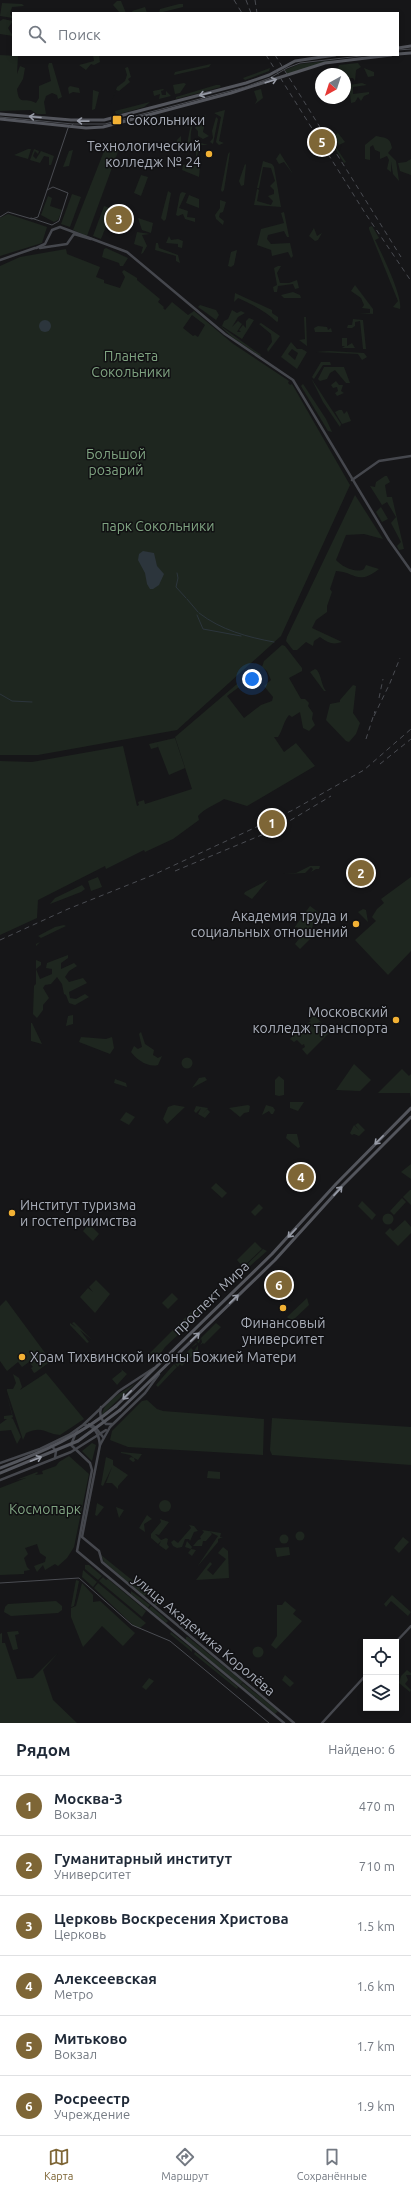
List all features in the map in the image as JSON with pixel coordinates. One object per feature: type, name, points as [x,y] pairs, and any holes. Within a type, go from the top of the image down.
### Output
[{"type":"main road","points":[[399,48],[411,46]]},
{"type":"main road","points":[[399,54],[411,53]]},
{"type":"main road","points":[[0,114],[70,120],[101,120],[126,116],[246,83],[268,75],[295,61],[328,56]]},
{"type":"main road","points":[[0,119],[70,126],[103,127],[231,93],[325,63],[383,56]]},
{"type":"main road","points":[[0,260],[45,244],[55,228],[67,229],[128,253],[225,334],[293,380],[389,540],[411,570]]},
{"type":"main road","points":[[65,244],[70,234],[67,229]]},
{"type":"main road","points":[[50,234],[49,242],[57,245]]},
{"type":"main road","points":[[36,248],[68,243],[73,235],[94,240]]},
{"type":"main road","points":[[352,480],[379,461],[411,456]]},
{"type":"main road","name":"проспект Мира","points":[[0,1468],[36,1454],[75,1436],[116,1406],[272,1254],[336,1184],[411,1108]]},
{"type":"main road","name":"проспект Мира","points":[[0,1473],[78,1441],[120,1410],[279,1256],[343,1185],[411,1117]]},
{"type":"main road","points":[[0,1464],[48,1445],[77,1430],[119,1391],[157,1365]]},
{"type":"main road","points":[[100,1445],[103,1437],[114,1422],[145,1393],[163,1368]]},
{"type":"main road","points":[[101,1407],[100,1414],[102,1421],[108,1425],[114,1422]]},
{"type":"main road","points":[[83,1425],[89,1425],[103,1437]]},
{"type":"main road","points":[[83,1425],[92,1425],[99,1435],[100,1445]]},
{"type":"main road","points":[[0,1480],[75,1450],[110,1427]]},
{"type":"main road","points":[[75,1450],[70,1442],[77,1430]]},
{"type":"main road","points":[[86,1443],[94,1435],[94,1430]]},
{"type":"main road","points":[[48,1445],[53,1446],[56,1452],[56,1456],[53,1460]]},
{"type":"main road","name":"улица Академика Королёва","points":[[100,1445],[82,1537],[99,1551],[102,1562],[294,1723]]},
{"type":"main road","name":"улица Академика Королёва","points":[[75,1450],[90,1464],[92,1470],[77,1549],[284,1723]]},
{"type":"main road","points":[[399,1639],[411,1626]]},
{"type":"main road","points":[[322,1723],[363,1678]]},
{"type":"green space","points":[[117,1],[121,1],[126,12],[119,12],[113,5]]},
{"type":"green space","points":[[2,3],[22,4],[24,6],[12,7],[10,14],[12,18],[0,16]]},
{"type":"green space","points":[[183,4],[183,7],[163,12],[159,12],[160,9]]},
{"type":"green space","points":[[145,7],[147,12],[132,12]]},
{"type":"green space","points":[[3,19],[12,21],[8,28],[12,36],[0,34],[0,21]]},
{"type":"green space","points":[[0,55],[18,56],[17,74],[20,66],[25,68],[23,79],[17,89],[19,98],[36,103],[39,98],[39,86],[51,81],[48,66],[49,63],[52,63],[62,97],[58,99],[57,95],[52,93],[46,96],[44,102],[46,114],[37,114],[31,110],[0,111]]},
{"type":"green space","points":[[93,56],[99,56],[100,62],[94,65],[91,64],[86,70],[79,65],[94,61]]},
{"type":"green space","points":[[334,60],[288,75],[285,70],[300,64]]},
{"type":"green space","points":[[358,63],[361,67],[356,70],[355,81],[351,78],[351,68],[338,68],[339,65]]},
{"type":"green space","points":[[211,64],[209,67],[174,75],[175,72]]},
{"type":"green space","points":[[128,67],[131,77],[128,79],[130,82],[119,91],[116,90],[110,106],[117,87],[125,81],[127,75],[125,68]]},
{"type":"green space","points":[[270,68],[269,71],[245,80],[243,78]]},
{"type":"green space","points":[[364,68],[374,72],[374,76],[368,77]]},
{"type":"green space","points":[[362,83],[367,85],[353,87],[353,94],[369,92],[369,94],[364,96],[361,101],[358,97],[355,102],[351,103],[351,85]]},
{"type":"green space","points":[[186,84],[180,93],[175,94],[173,85]]},
{"type":"green space","points":[[220,85],[221,87],[176,99],[176,97]]},
{"type":"green space","points":[[70,86],[79,88],[80,93],[73,92],[69,94],[68,88]]},
{"type":"green space","points":[[261,89],[263,98],[255,104],[257,100],[254,91]]},
{"type":"green space","points":[[93,90],[99,92],[95,109],[92,110]]},
{"type":"green space","points":[[164,90],[161,91],[162,95],[166,95],[166,91],[171,96],[159,99],[160,94],[154,96],[153,91]]},
{"type":"green space","points":[[150,102],[144,107],[116,115],[115,111]]},
{"type":"green space","points":[[225,110],[219,141],[224,143],[219,145],[216,142],[221,117],[214,113]]},
{"type":"green space","points":[[205,115],[203,132],[209,136],[203,139],[198,136],[198,131],[195,128],[198,122],[197,120]]},
{"type":"green space","points":[[196,117],[191,130],[188,152],[186,150],[192,118]]},
{"type":"green space","points":[[216,117],[218,119],[213,144],[210,142],[213,138],[212,131]]},
{"type":"green space","points":[[323,129],[346,162],[344,163]]},
{"type":"green space","points":[[338,133],[345,142],[339,145],[333,136]]},
{"type":"green space","points":[[181,136],[181,149],[177,152],[177,140]]},
{"type":"green space","points":[[376,136],[389,140],[392,148],[388,153],[396,161],[399,181],[393,174],[391,162],[391,172],[387,169],[389,160],[387,156],[380,159],[380,152],[375,150],[373,145],[370,147],[370,160],[365,159],[365,145]]},
{"type":"green space","points":[[108,141],[120,146],[87,236],[73,230]]},
{"type":"green space","points":[[194,141],[208,145],[201,145],[196,158],[196,148],[193,148],[191,152]]},
{"type":"green space","points":[[31,149],[28,159],[14,155]]},
{"type":"green space","points":[[34,149],[39,151],[38,154],[35,151],[33,156],[36,159],[41,151],[54,156],[51,165],[49,165],[49,157],[44,156],[40,163],[30,160]]},
{"type":"green space","points":[[73,150],[69,166],[63,167],[69,151]]},
{"type":"green space","points":[[230,152],[224,190],[222,192],[221,190],[228,154]]},
{"type":"green space","points":[[280,153],[293,174],[284,162],[279,164],[276,159]]},
{"type":"green space","points":[[190,158],[194,161],[194,165],[200,167],[199,177],[182,170],[183,165],[188,164]]},
{"type":"green space","points":[[411,159],[411,175],[400,171],[398,163],[406,162]]},
{"type":"green space","points":[[263,161],[272,164],[274,167],[281,207],[254,205],[257,189],[259,190],[257,201],[271,205],[273,201],[268,196],[274,194],[274,190],[270,186],[275,181],[271,168],[263,167],[259,188],[257,188]]},
{"type":"green space","points":[[245,164],[244,185],[241,186],[239,181]]},
{"type":"green space","points":[[141,175],[148,177],[141,196],[134,193]]},
{"type":"green space","points":[[168,191],[171,193],[166,219],[164,221],[161,218]]},
{"type":"green space","points":[[182,192],[186,193],[179,208],[188,211],[187,217],[195,218],[195,222],[185,219],[183,214],[178,216],[176,215],[180,194]]},
{"type":"green space","points":[[72,194],[81,197],[70,227],[61,224]]},
{"type":"green space","points":[[189,195],[199,199],[199,208],[186,203]]},
{"type":"green space","points":[[48,196],[52,198],[50,206],[62,210],[58,220],[54,222],[41,215]]},
{"type":"green space","points":[[220,200],[226,202],[223,212],[220,213],[219,217],[224,221],[223,225],[216,219],[215,215],[220,208]]},
{"type":"green space","points":[[104,206],[113,209],[101,239],[93,236]]},
{"type":"green space","points":[[284,212],[289,237],[287,237],[284,231],[268,235],[267,239],[271,244],[290,243],[293,256],[291,258],[288,252],[272,256],[271,250],[257,245],[261,229],[284,223],[281,213]]},
{"type":"green space","points":[[8,214],[47,227],[42,243],[0,256],[0,218]]},
{"type":"green space","points":[[138,218],[153,223],[151,233],[142,230]]},
{"type":"green space","points":[[372,226],[379,238],[375,240],[395,286],[400,303],[400,309],[393,307],[398,301],[369,229],[369,227]]},
{"type":"green space","points":[[314,228],[317,236],[322,233],[318,240],[315,241],[309,236]]},
{"type":"green space","points":[[137,232],[150,234],[142,235],[147,246],[141,254],[143,247],[134,244]]},
{"type":"green space","points":[[169,236],[171,240],[178,239],[183,241],[182,248],[178,247],[178,244],[166,243]]},
{"type":"green space","points":[[156,243],[158,243],[159,248],[178,255],[180,263],[176,261],[176,256],[155,250]]},
{"type":"green space","points":[[106,248],[128,258],[123,266],[102,257],[104,249]]},
{"type":"green space","name":"парк Сокольники","points":[[66,249],[67,254],[100,267],[96,277],[104,280],[104,283],[120,288],[125,277],[122,272],[124,270],[137,278],[137,280],[160,299],[158,302],[164,307],[163,308],[165,310],[172,302],[188,315],[194,311],[232,343],[289,381],[288,383],[290,385],[292,384],[350,485],[281,636],[177,730],[38,755],[0,755],[0,266],[20,257]],"holes":[[[192,315],[205,325],[198,337],[195,335],[193,336],[183,328]]]},
{"type":"green space","points":[[237,250],[234,265],[231,267],[228,266],[231,252]]},
{"type":"green space","points":[[281,266],[277,273],[280,283],[289,283],[297,280],[299,288],[295,289],[293,284],[278,286],[277,292],[274,292],[273,287],[277,285],[274,268]]},
{"type":"green space","points":[[355,285],[373,309],[373,314],[359,313],[370,313],[370,309],[362,308],[364,305],[361,298],[351,291]]},
{"type":"green space","points":[[293,292],[300,295],[301,298],[284,298],[281,295]]},
{"type":"green space","points":[[235,293],[272,310],[272,313],[278,317],[278,321],[277,322],[268,314],[238,298],[234,302]]},
{"type":"green space","points":[[200,305],[216,310],[219,315],[216,320],[198,307]]},
{"type":"green space","points":[[232,310],[237,313],[241,311],[245,313],[238,317],[232,327],[238,321],[242,324],[237,332],[241,332],[239,330],[243,325],[246,328],[246,321],[249,318],[254,320],[242,339],[222,326],[224,321],[228,319]]},
{"type":"green space","points":[[304,317],[306,317],[307,346],[299,340],[305,339]]},
{"type":"green space","points":[[353,319],[363,320],[366,349],[363,349],[360,321],[355,322],[355,326],[352,328],[347,328],[348,325],[352,325]]},
{"type":"green space","points":[[261,323],[280,336],[268,352],[267,349],[272,342],[271,334],[259,324]]},
{"type":"green space","points":[[219,325],[261,355],[260,356],[232,337]]},
{"type":"green space","points":[[318,326],[327,327],[328,330],[331,328],[332,332],[315,332],[314,328]]},
{"type":"green space","points":[[342,338],[347,338],[347,346],[352,343],[355,348],[342,348],[345,346],[342,346]]},
{"type":"green space","points":[[291,342],[297,349],[302,349],[307,352],[297,369],[281,357]],"holes":[[[292,349],[298,353],[295,360],[288,354]]]},
{"type":"green space","points":[[329,351],[364,353],[367,357],[362,360],[358,354],[316,352]]},
{"type":"green space","points":[[321,362],[330,362],[331,365],[323,365],[314,379],[312,377]]},
{"type":"green space","points":[[324,367],[344,367],[350,383],[346,383],[335,370],[330,373],[327,379],[320,381],[318,379]]},
{"type":"green space","points":[[311,378],[341,424],[340,427],[323,402]]},
{"type":"green space","points":[[336,381],[339,385],[343,385],[341,391],[344,393],[337,396],[335,393],[338,391],[337,387],[333,388],[331,385]]},
{"type":"green space","points":[[303,384],[326,419],[332,432],[328,431],[301,386]]},
{"type":"green space","points":[[342,410],[344,414],[347,411],[351,421],[342,424],[335,412]]},
{"type":"green space","points":[[387,476],[390,482],[385,485],[387,497],[392,497],[404,549],[399,550],[397,546],[401,542],[391,523],[396,517],[387,502],[382,505],[370,486],[375,487],[376,482]]},
{"type":"green space","points":[[355,495],[383,539],[364,534],[346,535],[336,560],[341,565],[357,571],[364,569],[366,565],[379,569],[366,577],[357,577],[336,571],[330,589],[332,592],[327,606],[327,612],[316,620],[312,628],[342,642],[331,643],[320,637],[314,641],[313,646],[306,642],[297,650],[293,650],[286,641],[287,637]]},
{"type":"green space","points":[[381,507],[388,519],[382,522],[376,512]]},
{"type":"green space","points":[[282,645],[285,646],[302,668],[302,671],[289,678],[301,699],[305,699],[309,703],[308,706],[313,713],[312,719],[315,725],[309,731],[303,728],[300,712],[292,717],[289,715],[285,720],[278,737],[274,737],[284,752],[296,743],[315,766],[247,806],[224,799],[204,811],[198,816],[199,820],[173,839],[145,852],[144,850],[106,869],[105,866],[38,900],[37,918],[0,935],[0,761],[32,762],[123,746],[137,806],[139,805],[138,802],[144,800],[145,804],[192,789],[175,737],[237,684],[239,687],[227,696],[244,718],[261,705],[272,701],[273,697],[264,686],[271,680],[267,671],[262,667],[264,661]]},
{"type":"green space","points":[[315,669],[319,673],[326,691],[324,691],[310,672]]},
{"type":"green space","points":[[353,685],[356,686],[353,713],[360,723],[356,734],[349,742],[346,741],[326,720],[330,704],[340,702],[340,700]]},
{"type":"green space","points":[[175,738],[185,768],[169,775],[157,744],[158,747],[151,749],[149,744]]},
{"type":"green space","points":[[310,866],[320,866],[319,869],[311,872],[313,869],[311,867],[305,873],[283,874],[296,873]]},
{"type":"green space","points":[[98,877],[102,887],[91,891],[88,881]]},
{"type":"green space","points":[[411,877],[411,951],[388,975],[355,940],[376,921],[372,917],[377,909],[384,903],[381,899]]},
{"type":"green space","points":[[268,880],[252,899],[244,894],[245,892]]},
{"type":"green space","points":[[82,885],[85,889],[81,892],[50,904],[55,898]]},
{"type":"green space","points":[[310,906],[318,912],[319,918],[313,924],[312,929],[316,933],[300,949],[295,944],[302,935],[301,931],[297,927],[294,928]]},
{"type":"green space","points":[[363,909],[366,910],[368,922],[358,912]]},
{"type":"green space","points":[[66,926],[41,938],[38,936],[55,927]]},
{"type":"green space","points":[[68,955],[68,958],[61,963],[61,969],[74,963],[77,966],[69,971],[65,977],[69,982],[83,978],[87,983],[69,992],[70,998],[76,999],[85,994],[89,997],[75,1005],[69,1003],[66,995],[64,994],[62,984],[57,977],[51,984],[45,985],[43,988],[49,998],[43,1005],[43,1010],[37,1018],[33,1014],[36,969],[40,979],[52,974],[52,969],[46,968],[47,963]]},
{"type":"green space","points":[[36,960],[41,962],[41,965],[36,969]]},
{"type":"green space","points":[[73,1015],[73,1024],[66,1026],[68,1016]]},
{"type":"green space","points":[[314,1015],[322,1023],[320,1022],[312,1026],[320,1023],[326,1033],[328,1030],[330,1032],[307,1055],[302,1049],[305,1047],[304,1044],[302,1045],[297,1040],[294,1042],[290,1039],[296,1032],[301,1031],[300,1029],[311,1021],[309,1020]]},
{"type":"green space","points":[[32,1023],[42,1044],[31,1041]]},
{"type":"green space","points":[[141,1032],[145,1044],[154,1050],[153,1055],[158,1058],[162,1056],[158,1065],[154,1066],[146,1064],[131,1052],[134,1046],[138,1049],[142,1047],[139,1034]]},
{"type":"green space","points":[[81,1037],[106,1039],[112,1037],[114,1048],[110,1054],[79,1042]]},
{"type":"green space","points":[[185,1058],[189,1058],[191,1059],[191,1067],[185,1068],[182,1065],[182,1061]]},
{"type":"green space","points":[[354,1064],[371,1080],[360,1091],[336,1090]]},
{"type":"green space","points":[[402,1069],[409,1076],[411,1074],[411,1099],[410,1093],[378,1093]]},
{"type":"green space","points":[[279,1076],[284,1080],[284,1095],[279,1096],[275,1095],[275,1080]]},
{"type":"green space","points":[[205,1077],[207,1080],[192,1088],[199,1078]]},
{"type":"green space","points":[[115,1079],[126,1083],[127,1087],[114,1083]]},
{"type":"green space","points":[[290,1102],[304,1102],[298,1111],[290,1108]]},
{"type":"green space","points":[[174,1105],[185,1107],[167,1124],[163,1119],[168,1107]]},
{"type":"green space","points":[[266,1105],[273,1107],[275,1110],[273,1114],[269,1111],[262,1115]]},
{"type":"green space","points":[[196,1106],[208,1108],[207,1109],[210,1112],[205,1118],[198,1114],[201,1108],[196,1113],[194,1111]]},
{"type":"green space","points":[[250,1106],[249,1112],[244,1113],[240,1117],[229,1108]]},
{"type":"green space","points":[[126,1112],[135,1117],[129,1125],[120,1120]]},
{"type":"green space","points":[[358,1123],[365,1130],[359,1136],[354,1134],[352,1135],[350,1133],[354,1125],[359,1130],[355,1125]]},
{"type":"green space","points":[[287,1134],[297,1134],[300,1147],[298,1148],[286,1138]]},
{"type":"green space","points":[[411,1164],[411,1179],[401,1172]]},
{"type":"green space","points":[[216,1183],[227,1193],[222,1198],[211,1188]]},
{"type":"green space","points":[[411,1190],[411,1205],[403,1197]]},
{"type":"green space","points":[[402,1198],[406,1202],[394,1215],[390,1211]]},
{"type":"green space","points":[[362,1201],[376,1215],[372,1220],[358,1206]]},
{"type":"green space","points":[[259,1204],[263,1208],[255,1216],[251,1212]]},
{"type":"green space","points":[[386,1214],[390,1214],[392,1215],[392,1223],[386,1224],[383,1221],[383,1217]]},
{"type":"green space","points":[[405,1220],[411,1227],[411,1233],[398,1246],[385,1233],[390,1228],[393,1231]]},
{"type":"green space","points":[[89,1224],[99,1234],[93,1241],[83,1231]]},
{"type":"green space","points":[[255,1242],[262,1249],[243,1267],[237,1260]]},
{"type":"green space","points":[[263,1249],[267,1251],[241,1274],[239,1272]]},
{"type":"green space","points":[[96,1280],[110,1294],[95,1313],[80,1297],[88,1288],[93,1292],[89,1287]]},
{"type":"green space","points":[[172,1293],[178,1299],[168,1309],[162,1303]]},
{"type":"green space","points":[[307,1298],[309,1305],[291,1322],[287,1317]]},
{"type":"green space","points":[[6,1300],[51,1361],[34,1373],[31,1368],[33,1367],[29,1362],[22,1367],[18,1362],[7,1371],[0,1361],[0,1306]]},
{"type":"green space","points":[[198,1305],[203,1310],[202,1312],[165,1347],[159,1356],[152,1360],[148,1355]]},
{"type":"green space","points":[[74,1322],[92,1340],[80,1330],[89,1342],[87,1343],[70,1325],[70,1323],[76,1327],[72,1323]]},
{"type":"green space","points":[[216,1323],[221,1327],[204,1344],[203,1343],[200,1345],[202,1342],[201,1338]]},
{"type":"green space","points":[[198,1345],[198,1350],[182,1366],[180,1364],[178,1367],[175,1364],[191,1348],[194,1351]]},
{"type":"green space","points":[[174,1364],[177,1367],[158,1387],[156,1385]]},
{"type":"green space","points":[[121,1369],[127,1374],[117,1385],[112,1379],[122,1371]]},
{"type":"green space","points":[[46,1373],[84,1419],[60,1435],[37,1430],[26,1433],[23,1440],[7,1389],[13,1389],[16,1383],[13,1374],[19,1378],[22,1387],[20,1390]]},
{"type":"green space","points":[[137,1382],[102,1415],[107,1404],[111,1400]]},
{"type":"green space","points":[[6,1391],[13,1417],[11,1418],[13,1419],[21,1437],[17,1444],[11,1430],[0,1431],[0,1424],[7,1419],[4,1419],[4,1416],[12,1415]]},
{"type":"green space","points":[[147,1400],[157,1409],[163,1411],[264,1419],[263,1455],[128,1447],[110,1440],[112,1431],[142,1401]]},
{"type":"green space","points":[[272,1418],[411,1427],[411,1465],[272,1455],[270,1450]]},
{"type":"green space","points":[[92,1443],[96,1445],[92,1461],[82,1451]]},
{"type":"green space","points":[[121,1453],[142,1454],[138,1460],[130,1455]]},
{"type":"green space","name":"Космопарк","points":[[69,1456],[89,1474],[74,1547],[67,1558],[58,1566],[55,1564],[45,1570],[43,1565],[37,1572],[34,1566],[45,1562],[46,1557],[40,1553],[37,1544],[25,1548],[28,1554],[24,1558],[27,1567],[30,1570],[24,1571],[24,1574],[0,1575],[0,1488],[37,1472],[38,1473],[35,1475],[43,1474],[42,1471],[56,1466],[59,1462]]},
{"type":"green space","points":[[106,1457],[113,1460],[113,1465],[128,1475],[118,1486],[118,1489],[112,1483],[106,1483],[112,1467],[103,1486],[101,1485]]},
{"type":"green space","points":[[131,1457],[134,1458],[135,1461],[133,1462],[129,1459]]},
{"type":"green space","points":[[208,1471],[220,1472],[220,1479],[207,1478]]},
{"type":"green space","points":[[165,1500],[169,1502],[171,1506],[169,1510],[165,1512],[161,1510],[159,1506],[161,1502]]},
{"type":"green space","points":[[97,1503],[104,1507],[97,1516],[95,1515]]},
{"type":"green space","points":[[116,1507],[124,1510],[119,1518]]},
{"type":"green space","points":[[147,1515],[152,1519],[144,1524],[145,1532],[139,1528]]},
{"type":"green space","points":[[160,1519],[169,1522],[159,1535],[155,1534],[161,1540],[166,1538],[168,1539],[167,1544],[169,1547],[166,1550],[159,1545],[161,1541],[158,1544],[151,1538],[151,1534],[161,1522]]},
{"type":"green space","points":[[189,1525],[194,1526],[198,1531],[194,1532],[190,1541],[189,1539],[185,1539],[182,1547],[177,1548],[173,1546],[171,1542],[174,1540],[178,1543],[191,1528]]},
{"type":"green space","points":[[202,1530],[221,1533],[220,1537],[223,1537],[218,1539],[218,1542],[197,1567],[218,1536],[210,1532],[212,1534],[206,1541],[203,1541],[202,1546],[193,1546],[198,1540],[201,1539],[200,1537],[204,1532]]},
{"type":"green space","points":[[300,1531],[305,1536],[300,1541],[295,1536]]},
{"type":"green space","points":[[284,1534],[289,1539],[284,1544],[279,1539]]},
{"type":"green space","points":[[403,1537],[409,1542],[399,1553],[394,1548]]},
{"type":"green space","points":[[187,1541],[192,1547],[191,1549],[185,1547]]},
{"type":"green space","points":[[223,1547],[228,1551],[229,1578],[196,1580],[210,1562],[212,1564],[207,1570],[213,1575],[226,1559],[218,1553]]},
{"type":"green space","points":[[289,1547],[290,1555],[277,1557],[275,1548]]},
{"type":"green space","points":[[191,1549],[196,1550],[192,1556],[188,1553]]},
{"type":"green space","points":[[101,1555],[158,1601],[158,1605],[155,1605],[155,1602],[146,1594],[144,1596],[104,1562]]},
{"type":"green space","points":[[85,1565],[89,1565],[102,1576],[98,1580],[85,1569]]},
{"type":"green space","points":[[83,1570],[97,1582],[93,1587],[82,1577]]},
{"type":"green space","points":[[103,1577],[106,1580],[108,1579],[146,1611],[142,1617],[99,1581]]},
{"type":"green space","points":[[76,1580],[79,1581],[74,1606],[71,1607]]},
{"type":"green space","points":[[82,1583],[93,1595],[93,1602],[100,1601],[135,1633],[123,1646],[102,1626],[83,1647],[71,1617],[71,1608],[76,1606]]},
{"type":"green space","points":[[98,1583],[146,1623],[140,1628],[135,1627],[94,1588]]},
{"type":"green space","points":[[131,1591],[150,1605],[148,1608],[131,1594]]},
{"type":"green space","points":[[392,1595],[411,1612],[408,1616],[391,1601],[386,1607],[384,1604]]},
{"type":"green space","points":[[56,1601],[62,1606],[62,1610],[58,1613],[11,1616],[4,1612],[5,1607],[8,1604]]},
{"type":"green space","points":[[285,1601],[296,1610],[293,1614],[302,1621],[276,1649],[271,1645],[277,1636],[277,1605],[282,1605]]},
{"type":"green space","points":[[151,1606],[168,1621],[166,1623],[149,1609]]},
{"type":"green space","points":[[18,1631],[19,1634],[15,1635],[18,1649],[13,1650],[7,1632]]},
{"type":"green space","points":[[171,1632],[192,1649],[192,1652],[170,1634]]},
{"type":"green space","points":[[2,1633],[2,1643],[5,1643],[17,1679],[33,1678],[58,1653],[43,1670],[53,1700],[77,1723],[0,1723],[0,1634]]},
{"type":"green space","points":[[186,1637],[188,1637],[243,1682],[240,1685],[186,1640]]},
{"type":"green space","points":[[256,1647],[260,1647],[262,1648],[262,1656],[256,1657],[253,1654],[253,1650]]},
{"type":"green space","points":[[195,1652],[238,1687],[237,1689],[194,1654]]},
{"type":"green space","points":[[407,1670],[411,1673],[411,1675],[406,1675],[408,1680],[405,1684],[411,1690],[410,1692],[399,1683],[401,1676]]},
{"type":"green space","points":[[285,1675],[294,1683],[290,1687],[282,1680]]},
{"type":"green space","points":[[149,1678],[154,1681],[146,1690],[142,1687]]},
{"type":"green space","points":[[243,1683],[278,1711],[275,1714],[241,1685]]},
{"type":"shaded area","points":[[45,320],[49,322],[51,326],[49,330],[45,332],[41,330],[39,326],[41,322]]},
{"type":"shaded area","points":[[143,551],[154,553],[157,566],[164,574],[159,585],[153,589],[150,589],[147,584],[145,573],[138,560],[139,554]]},
{"type":"waterway","points":[[177,573],[178,578],[176,587],[186,598]]},
{"type":"waterway","points":[[187,599],[198,612]]},
{"type":"waterway","points":[[199,613],[216,624],[235,632],[274,642]]},
{"type":"waterway","points":[[197,615],[203,629],[241,636]]},
{"type":"waterway","points":[[0,694],[12,701],[32,702]]},
{"type":"tram line","points":[[399,50],[411,49]]},
{"type":"tram line","points":[[0,117],[73,124],[105,124],[245,87],[270,78],[287,68],[300,63],[360,56]]},
{"type":"tram line","points":[[0,217],[8,212],[32,219],[38,217],[68,128],[73,124]]},
{"type":"tram line","points":[[31,218],[52,225],[59,221],[68,193],[53,187],[47,190]]},
{"type":"tram line","points":[[0,1583],[79,1578],[132,1625],[170,1641],[269,1723]]},
{"type":"railway","points":[[234,0],[241,12]]},
{"type":"railway","points":[[246,0],[251,12]]},
{"type":"railway","points":[[255,0],[257,12]]},
{"type":"railway","points":[[267,56],[365,213],[411,281]]},
{"type":"railway","points":[[276,56],[401,257]]},
{"type":"railway","points":[[374,716],[400,658]]},
{"type":"railway","points":[[379,698],[383,679]]},
{"type":"railway","points":[[366,739],[375,711]]},
{"type":"railway","points":[[0,940],[68,909],[153,875],[293,810],[364,770],[411,729]]},
{"type":"railway","points":[[380,764],[411,739]]},
{"type":"railway","points":[[175,871],[276,829],[331,796]]},
{"type":"place","name":"Сокольники","points":[[117,120]]},
{"type":"place","name":"Митьково","points":[[322,142]]},
{"type":"place","name":"Технологический колледж № 24","points":[[209,154]]},
{"type":"place","name":"Церковь Воскресения Христова","points":[[119,219]]},
{"type":"place","name":"Москва-3","points":[[272,823]]},
{"type":"place","name":"Гуманитарный институт","points":[[361,873]]},
{"type":"place","name":"Академия труда и социальных отношений","points":[[356,924]]},
{"type":"place","name":"Московский колледж транспорта","points":[[396,1020]]},
{"type":"place","name":"Алексеевская","points":[[301,1177]]},
{"type":"place","name":"Институт туризма и гостеприимства","points":[[12,1213]]},
{"type":"place","name":"Росреестр","points":[[279,1285]]},
{"type":"place","name":"Финансовый университет","points":[[283,1308]]},
{"type":"place","name":"Храм Тихвинской иконы Божией Матери","points":[[22,1357]]},
{"type":"park label","name":"Планета Сокольники","points":[[131,364]]},
{"type":"park label","name":"Большой розарий","points":[[116,462]]}]
